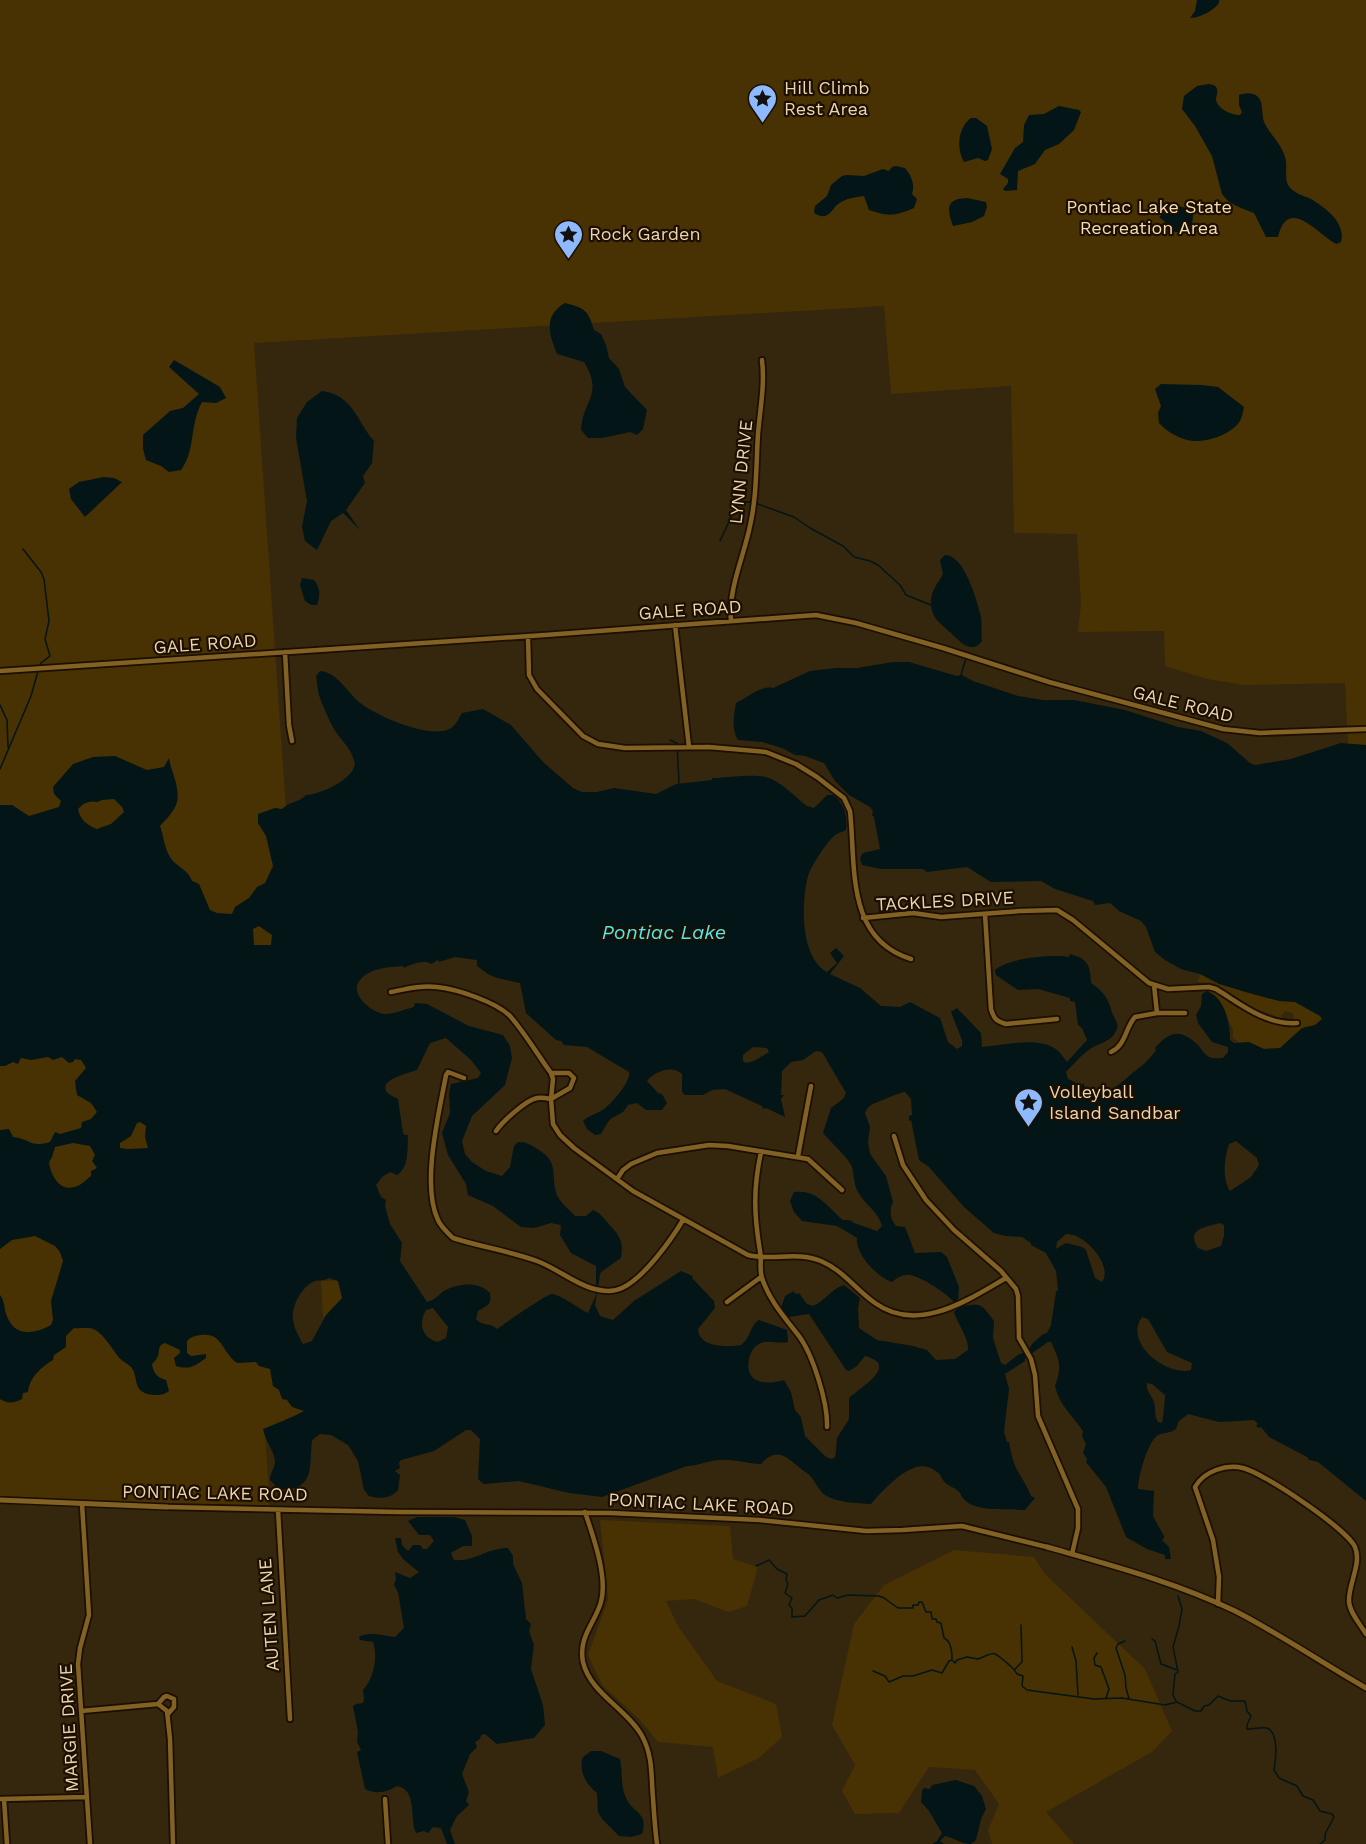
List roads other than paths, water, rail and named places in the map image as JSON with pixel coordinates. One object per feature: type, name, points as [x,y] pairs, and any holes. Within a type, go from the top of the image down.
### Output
[{"type":"street","name":"LYNN DRIVE","points":[[732,621],[732,601],[750,528],[756,492],[758,432],[764,378],[762,360]]},
{"type":"street","name":"GALE ROAD","points":[[0,671],[816,615],[829,616],[943,648],[1049,682],[1222,729],[1260,733],[1366,729]]},
{"type":"street","points":[[675,625],[689,747]]},
{"type":"street","name":"TACKLES DRIVE","points":[[528,636],[527,660],[530,675],[537,689],[583,736],[598,744],[618,747],[689,747],[766,752],[796,764],[844,798],[850,811],[858,900],[863,918],[913,913],[941,917],[1057,910],[1073,920],[1119,960],[1154,985],[1168,989],[1209,987],[1254,1013],[1285,1024],[1297,1023]]},
{"type":"street","points":[[285,652],[292,741]]},
{"type":"street","points":[[985,914],[991,1009],[994,1018],[997,1022],[1006,1024],[1058,1019]]},
{"type":"street","points":[[863,918],[871,933],[884,946],[910,959]]},
{"type":"street","points":[[1154,985],[1157,1013]]},
{"type":"street","points":[[391,992],[426,986],[438,987],[497,1006],[509,1015],[551,1073],[553,1124],[560,1135],[617,1179],[683,1220],[748,1255],[761,1258],[787,1255],[813,1258],[845,1275],[875,1304],[899,1314],[938,1313],[1006,1278]]},
{"type":"street","points":[[1111,1052],[1119,1048],[1124,1041],[1135,1017],[1157,1013],[1185,1013]]},
{"type":"street","points":[[464,1078],[448,1072],[446,1075],[435,1138],[432,1173],[431,1195],[438,1220],[453,1238],[537,1261],[575,1281],[597,1289],[615,1291],[634,1281],[676,1233],[683,1220]]},
{"type":"street","points":[[496,1131],[501,1124],[534,1098],[551,1099],[570,1088],[574,1078],[569,1073],[551,1073]]},
{"type":"street","points":[[798,1156],[811,1086]]},
{"type":"street","points":[[894,1136],[903,1165],[926,1200],[1016,1289],[1019,1338],[1031,1359],[1035,1375],[1038,1416],[1078,1509],[1078,1528],[1072,1554]]},
{"type":"street","points":[[617,1179],[623,1170],[641,1158],[672,1150],[709,1145],[808,1159],[842,1190]]},
{"type":"street","points":[[761,1152],[754,1185],[761,1277],[774,1304],[800,1338],[813,1362],[827,1427]]},
{"type":"street","points":[[727,1302],[761,1277]]},
{"type":"street","points":[[1218,1604],[1219,1577],[1213,1540],[1195,1487],[1205,1476],[1215,1470],[1241,1467],[1289,1492],[1320,1515],[1355,1546],[1357,1555],[1349,1602],[1352,1612],[1366,1634]]},
{"type":"street","name":"PONTIAC LAKE ROAD","points":[[0,1500],[278,1510],[585,1512],[760,1520],[866,1531],[962,1526],[1072,1554],[1150,1578],[1218,1604],[1276,1633],[1366,1688]]},
{"type":"street","name":"MARGIE DRIVE","points":[[82,1504],[89,1615],[79,1654],[90,1844]]},
{"type":"street","name":"AUTEN LANE","points":[[278,1510],[290,1719]]},
{"type":"street","points":[[585,1512],[598,1561],[602,1590],[597,1612],[585,1633],[582,1659],[589,1677],[608,1699],[634,1723],[648,1750],[657,1844]]},
{"type":"street","points":[[158,1704],[164,1697],[172,1697],[175,1701],[174,1707],[168,1714]]},
{"type":"street","points":[[81,1711],[158,1704],[164,1708],[168,1714],[173,1844]]},
{"type":"street","points":[[7,1844],[2,1799],[86,1797]]},
{"type":"street","points":[[385,1799],[388,1844]]},
{"type":"water","points":[[1197,0],[1219,0],[1219,3],[1206,14],[1190,18],[1195,11]]},
{"type":"water","points":[[1209,84],[1217,88],[1216,100],[1219,106],[1233,114],[1240,115],[1242,112],[1239,95],[1251,93],[1259,98],[1264,122],[1285,157],[1288,185],[1334,217],[1341,229],[1341,242],[1337,244],[1297,218],[1289,219],[1283,224],[1278,237],[1266,237],[1254,213],[1236,206],[1225,198],[1212,156],[1195,126],[1182,109],[1184,96],[1197,86]]},
{"type":"water","points":[[1059,106],[1081,112],[1074,130],[1059,144],[1045,150],[1035,164],[1018,171],[1017,190],[1005,191],[1003,189],[1008,179],[1000,174],[1015,148],[1023,142],[1024,125],[1029,115],[1044,114]]},
{"type":"water","points":[[971,118],[976,118],[987,126],[992,149],[988,160],[978,158],[964,162],[961,157],[959,145],[961,132]]},
{"type":"water","points":[[896,166],[905,168],[911,178],[912,194],[917,199],[914,208],[897,214],[882,214],[869,210],[864,196],[841,202],[827,215],[819,216],[814,213],[815,206],[827,196],[831,185],[842,176],[864,176],[883,169],[889,171]]},
{"type":"water","points":[[967,198],[986,202],[984,216],[972,222],[953,226],[949,210],[951,203]]},
{"type":"water","points":[[1172,207],[1191,209],[1193,219],[1185,231],[1175,232],[1170,230],[1159,217]]},
{"type":"water","points":[[565,303],[585,311],[594,330],[601,334],[609,358],[619,369],[625,387],[647,410],[643,429],[637,435],[630,432],[602,438],[588,438],[581,430],[591,397],[590,373],[584,362],[557,354],[550,333],[553,314]]},
{"type":"water","points":[[174,360],[220,387],[226,398],[216,403],[202,402],[195,420],[186,462],[181,470],[169,472],[146,460],[143,435],[170,411],[183,408],[199,394],[169,367]]},
{"type":"water","points":[[1161,384],[1218,387],[1244,407],[1240,421],[1231,430],[1212,439],[1193,441],[1179,437],[1159,423],[1158,413],[1161,406],[1155,389]]},
{"type":"water","points":[[322,391],[332,393],[347,403],[374,441],[372,463],[363,476],[365,483],[346,510],[360,530],[343,513],[331,521],[317,550],[305,541],[302,527],[307,501],[296,438],[297,418],[307,402]]},
{"type":"water","points":[[104,477],[122,482],[85,517],[71,499],[69,489],[79,482]]},
{"type":"water","points":[[945,555],[952,557],[964,571],[976,601],[981,617],[982,641],[974,647],[966,646],[933,614],[932,595],[943,574],[940,560]]},
{"type":"water","points":[[302,578],[314,580],[318,586],[317,605],[311,605],[305,601],[300,585]]},
{"type":"water","name":"Pontiac Lake","points":[[893,662],[909,662],[957,676],[962,675],[1018,696],[1043,700],[1074,700],[1125,710],[1178,727],[1201,731],[1227,743],[1255,765],[1291,759],[1341,743],[1366,745],[1366,1501],[1318,1462],[1309,1460],[1269,1437],[1261,1427],[1256,1426],[1258,1424],[1254,1420],[1219,1422],[1188,1414],[1178,1422],[1175,1429],[1160,1434],[1154,1439],[1144,1460],[1138,1483],[1138,1489],[1154,1491],[1153,1516],[1164,1536],[1162,1540],[1169,1547],[1171,1559],[1165,1559],[1165,1555],[1147,1549],[1126,1537],[1106,1487],[1086,1462],[1087,1459],[1083,1453],[1086,1444],[1082,1436],[1083,1431],[1063,1405],[1057,1393],[1055,1386],[1059,1364],[1051,1342],[1005,1374],[1009,1389],[1004,1432],[1016,1467],[1031,1496],[1035,1498],[1025,1510],[973,1506],[947,1484],[940,1474],[921,1466],[897,1478],[871,1504],[842,1501],[825,1495],[808,1474],[781,1455],[772,1456],[761,1464],[721,1460],[687,1466],[602,1497],[569,1493],[519,1481],[484,1484],[478,1479],[480,1439],[471,1430],[466,1430],[434,1451],[401,1460],[400,1468],[395,1471],[400,1475],[398,1490],[388,1497],[380,1498],[369,1496],[364,1490],[358,1461],[348,1445],[331,1435],[320,1434],[312,1440],[310,1467],[305,1481],[291,1489],[279,1489],[270,1480],[275,1461],[263,1429],[304,1411],[292,1407],[287,1400],[282,1399],[279,1390],[273,1386],[270,1369],[259,1366],[256,1362],[237,1363],[217,1339],[207,1335],[194,1336],[187,1341],[187,1353],[191,1356],[206,1354],[206,1358],[189,1367],[176,1366],[174,1358],[180,1350],[165,1343],[160,1347],[158,1356],[152,1364],[153,1370],[156,1375],[166,1380],[169,1391],[156,1395],[142,1392],[139,1389],[134,1371],[118,1357],[106,1339],[95,1329],[74,1328],[66,1336],[66,1347],[54,1355],[53,1360],[36,1373],[28,1392],[23,1393],[22,1399],[6,1402],[0,1399],[0,1295],[9,1321],[19,1330],[31,1332],[51,1325],[53,1320],[51,1301],[63,1261],[55,1246],[35,1236],[12,1240],[0,1249],[0,1130],[9,1129],[13,1137],[34,1144],[43,1144],[50,1142],[55,1132],[60,1134],[81,1128],[82,1122],[91,1119],[97,1112],[91,1103],[77,1095],[75,1081],[86,1068],[81,1060],[75,1059],[69,1063],[62,1057],[53,1060],[48,1057],[31,1060],[21,1058],[18,1064],[13,1062],[0,1066],[0,805],[12,805],[29,816],[59,807],[61,801],[54,794],[53,787],[73,764],[93,757],[115,756],[147,770],[164,767],[169,758],[178,795],[174,810],[160,826],[166,849],[170,857],[192,881],[199,884],[210,910],[232,914],[235,907],[249,898],[257,887],[265,883],[273,866],[266,836],[258,823],[258,814],[275,808],[282,809],[306,795],[338,784],[351,773],[354,766],[352,755],[334,729],[320,698],[316,676],[320,671],[332,675],[359,702],[377,713],[418,729],[442,731],[453,727],[462,713],[483,709],[511,725],[543,762],[573,788],[582,792],[597,792],[614,788],[656,794],[676,784],[712,780],[712,778],[757,776],[769,778],[807,806],[814,808],[827,795],[833,795],[844,810],[846,830],[837,834],[830,841],[816,859],[808,876],[804,914],[807,942],[812,954],[818,965],[827,972],[837,963],[830,953],[836,948],[844,956],[830,974],[860,988],[881,1006],[900,1007],[910,1002],[940,1018],[948,1042],[957,1049],[962,1046],[962,1040],[951,1012],[957,1008],[981,1033],[982,1047],[1038,1043],[1056,1049],[1067,1062],[1087,1040],[1082,1028],[1078,1025],[1075,1002],[1070,1001],[1070,998],[1038,989],[1018,990],[996,975],[995,970],[1010,962],[1053,956],[1069,957],[1070,954],[1081,958],[1087,964],[1091,983],[1105,996],[1117,1025],[1112,1037],[1087,1051],[1066,1072],[1068,1079],[1081,1085],[1084,1083],[1084,1086],[1092,1089],[1110,1090],[1119,1084],[1146,1062],[1156,1050],[1155,1048],[1171,1035],[1181,1034],[1193,1040],[1209,1057],[1223,1058],[1228,1052],[1228,1047],[1212,1042],[1198,1023],[1196,1015],[1201,1006],[1202,994],[1207,991],[1213,994],[1222,1005],[1229,1026],[1230,1040],[1234,1043],[1249,1042],[1264,1049],[1280,1048],[1302,1028],[1315,1025],[1322,1019],[1295,1002],[1279,1001],[1249,993],[1181,969],[1155,952],[1146,927],[1141,921],[1119,911],[1110,903],[1095,905],[1093,901],[1055,889],[1041,881],[991,882],[967,867],[927,872],[923,869],[881,869],[862,865],[860,858],[863,853],[880,849],[873,811],[870,807],[849,795],[835,781],[824,763],[762,742],[738,740],[734,731],[736,703],[759,690],[773,688],[810,671],[857,668]],"holes":[[[114,799],[124,812],[111,824],[97,829],[84,822],[78,809],[87,802]],[[259,926],[272,935],[271,945],[254,945],[253,929]],[[455,957],[477,960],[477,966],[488,974],[520,983],[526,1013],[556,1040],[561,1041],[564,1045],[587,1047],[629,1072],[624,1087],[612,1102],[583,1121],[587,1129],[595,1135],[601,1134],[610,1120],[623,1112],[628,1105],[637,1103],[646,1110],[662,1110],[667,1103],[662,1094],[658,1093],[647,1081],[659,1072],[669,1070],[682,1074],[682,1092],[685,1095],[703,1095],[712,1090],[725,1089],[762,1106],[763,1109],[766,1108],[785,1117],[781,1099],[784,1095],[781,1095],[782,1071],[791,1062],[803,1060],[816,1051],[822,1052],[846,1093],[843,1099],[831,1108],[823,1133],[852,1167],[858,1192],[878,1216],[882,1226],[877,1231],[850,1220],[843,1220],[822,1200],[810,1193],[794,1192],[790,1201],[794,1212],[802,1221],[837,1226],[857,1238],[863,1258],[886,1279],[892,1282],[910,1275],[922,1279],[944,1293],[958,1308],[954,1312],[967,1341],[968,1350],[955,1359],[936,1360],[927,1350],[877,1340],[859,1328],[860,1298],[844,1285],[813,1306],[807,1304],[799,1293],[794,1293],[794,1291],[785,1296],[781,1308],[788,1317],[809,1314],[846,1370],[849,1371],[857,1366],[865,1356],[875,1360],[879,1365],[874,1377],[849,1398],[849,1419],[837,1438],[835,1457],[832,1459],[826,1457],[805,1436],[801,1417],[795,1410],[791,1392],[784,1380],[759,1381],[750,1374],[749,1359],[753,1348],[766,1342],[788,1342],[787,1330],[759,1320],[741,1345],[722,1346],[708,1343],[703,1340],[698,1329],[715,1308],[714,1301],[692,1278],[693,1276],[681,1271],[634,1301],[613,1320],[600,1316],[595,1305],[601,1272],[621,1258],[621,1243],[615,1231],[596,1211],[593,1210],[586,1216],[575,1216],[565,1206],[557,1195],[550,1160],[531,1145],[518,1142],[514,1146],[510,1167],[502,1176],[486,1171],[472,1162],[465,1154],[462,1141],[472,1116],[505,1085],[512,1058],[510,1046],[503,1035],[469,1026],[427,1004],[415,1003],[414,1007],[386,1014],[381,1013],[369,1007],[357,991],[360,980],[374,971],[403,966],[404,968],[421,962],[431,964],[438,960],[439,962]],[[446,1038],[471,1060],[481,1073],[478,1078],[451,1084],[450,1113],[442,1133],[448,1155],[466,1184],[468,1195],[493,1206],[521,1227],[534,1228],[551,1223],[561,1225],[560,1235],[571,1253],[596,1266],[596,1295],[588,1313],[552,1294],[497,1329],[476,1319],[478,1311],[488,1305],[490,1300],[490,1293],[480,1286],[468,1284],[456,1286],[427,1302],[400,1261],[402,1243],[390,1224],[385,1206],[386,1200],[381,1197],[376,1185],[390,1172],[397,1175],[404,1167],[407,1157],[408,1135],[403,1133],[398,1099],[387,1092],[385,1087],[391,1080],[417,1070],[430,1043]],[[753,1047],[767,1048],[769,1052],[746,1063],[743,1061],[743,1055]],[[905,1092],[911,1099],[912,1115],[909,1116],[909,1121],[911,1120],[919,1160],[929,1167],[964,1207],[994,1233],[1022,1237],[1046,1253],[1056,1271],[1058,1290],[1051,1325],[1047,1333],[1032,1344],[1028,1351],[1005,1365],[1001,1363],[993,1338],[994,1321],[983,1307],[960,1306],[959,1287],[947,1257],[941,1252],[915,1253],[905,1227],[896,1226],[892,1220],[893,1202],[886,1176],[870,1154],[868,1142],[870,1127],[865,1113],[871,1105]],[[140,1122],[146,1126],[145,1137],[148,1148],[120,1148],[120,1143],[131,1136],[137,1123]],[[1236,1141],[1257,1158],[1259,1165],[1251,1177],[1230,1191],[1225,1174],[1229,1144]],[[73,1143],[90,1146],[95,1155],[92,1161],[97,1168],[91,1171],[91,1176],[83,1183],[69,1188],[56,1181],[49,1162],[55,1147]],[[1220,1223],[1224,1225],[1221,1246],[1206,1251],[1198,1248],[1194,1236],[1204,1227]],[[1066,1234],[1080,1238],[1095,1251],[1104,1267],[1105,1275],[1102,1282],[1095,1278],[1086,1250],[1066,1243],[1056,1249],[1057,1242]],[[329,1278],[338,1281],[342,1298],[326,1315],[312,1341],[303,1344],[294,1324],[294,1307],[307,1286],[315,1281]],[[433,1308],[448,1327],[446,1338],[438,1342],[428,1337],[423,1330],[422,1320],[426,1310]],[[1142,1317],[1148,1319],[1167,1352],[1192,1363],[1191,1370],[1181,1371],[1170,1368],[1150,1356],[1138,1337],[1138,1327]],[[1147,1383],[1152,1384],[1165,1395],[1162,1423],[1158,1422],[1154,1402],[1148,1391]]]},
{"type":"water","points":[[417,1517],[454,1517],[465,1520],[472,1536],[472,1546],[463,1546],[451,1553],[454,1560],[468,1559],[508,1548],[522,1583],[526,1619],[531,1624],[529,1631],[534,1645],[531,1669],[543,1705],[545,1725],[534,1738],[497,1744],[485,1734],[475,1742],[477,1747],[470,1754],[462,1774],[469,1792],[466,1801],[469,1805],[457,1816],[450,1830],[455,1844],[447,1844],[441,1828],[433,1827],[428,1833],[424,1831],[416,1833],[412,1805],[404,1789],[397,1786],[378,1792],[365,1789],[357,1752],[361,1750],[357,1742],[358,1732],[353,1706],[363,1703],[363,1690],[374,1667],[375,1654],[373,1642],[360,1640],[359,1637],[372,1634],[395,1637],[404,1628],[398,1592],[394,1585],[395,1572],[410,1578],[419,1572],[398,1552],[395,1538],[401,1538],[402,1545],[408,1551],[413,1545],[420,1545],[423,1549],[427,1549],[434,1541],[430,1535],[419,1535],[408,1521]]},
{"type":"water","points":[[591,1751],[601,1751],[620,1759],[624,1793],[629,1803],[642,1817],[644,1827],[642,1834],[631,1837],[619,1836],[602,1819],[598,1812],[597,1793],[589,1786],[582,1772],[583,1757]]},
{"type":"water","points":[[956,1780],[974,1786],[982,1796],[986,1809],[976,1840],[967,1844],[945,1836],[940,1841],[944,1844],[932,1844],[942,1833],[921,1802],[922,1791],[924,1788],[930,1789],[932,1785]]},
{"type":"waterway","points":[[720,541],[738,502],[752,502],[794,517],[843,546],[854,557],[878,565],[900,585],[906,595],[931,605]]},
{"type":"waterway","points":[[23,549],[44,579],[49,621],[45,639],[50,656],[39,667]]},
{"type":"waterway","points":[[961,675],[966,658]]},
{"type":"waterway","points":[[0,769],[31,696],[38,671]]},
{"type":"waterway","points":[[0,705],[7,720],[8,747]]},
{"type":"waterway","points":[[670,740],[677,743],[679,783]]},
{"type":"waterway","points":[[756,1566],[769,1560],[777,1569],[787,1574],[788,1584],[785,1593],[792,1598],[789,1605],[792,1608],[792,1617],[805,1616],[819,1600],[833,1595],[837,1598],[848,1595],[879,1596],[898,1608],[913,1608],[913,1605],[922,1602],[926,1612],[931,1612],[932,1619],[941,1623],[944,1638],[951,1647],[952,1659]]},
{"type":"waterway","points":[[1176,1701],[1173,1695],[1175,1674],[1178,1672],[1173,1647],[1182,1609],[1178,1596]]},
{"type":"waterway","points":[[1015,1669],[1022,1662],[1021,1625]]},
{"type":"waterway","points":[[1152,1639],[1155,1641],[1161,1664],[1177,1670]]},
{"type":"waterway","points":[[1125,1641],[1118,1644],[1116,1648],[1125,1675],[1129,1699]]},
{"type":"waterway","points":[[1072,1647],[1076,1661],[1078,1695]]},
{"type":"waterway","points":[[1097,1653],[1094,1658],[1095,1665],[1101,1667],[1109,1689],[1106,1698]]},
{"type":"waterway","points":[[873,1671],[885,1676],[889,1682],[903,1676],[913,1676],[932,1670],[942,1673],[952,1660],[955,1663],[967,1657],[978,1659],[994,1654],[1014,1669],[1017,1674],[1023,1676],[1022,1686],[1027,1690],[1094,1699],[1122,1698],[1165,1705],[1177,1702],[1195,1711],[1201,1711],[1218,1696],[1230,1701],[1245,1701],[1247,1711],[1251,1716],[1247,1729],[1267,1728],[1273,1735],[1276,1747],[1274,1770],[1279,1778],[1297,1786],[1303,1796],[1313,1800],[1320,1811],[1332,1814],[1334,1817],[1325,1834],[1325,1840],[1320,1844]]},
{"type":"place","name":"Hill Climb Rest Area","points":[[763,124]]},
{"type":"place","name":"Rock Garden","points":[[568,260]]},
{"type":"place","name":"Volleyball Island Sandbar","points":[[1028,1128]]},
{"type":"park label","name":"Pontiac Lake State Recreation Area","points":[[1149,217]]}]
